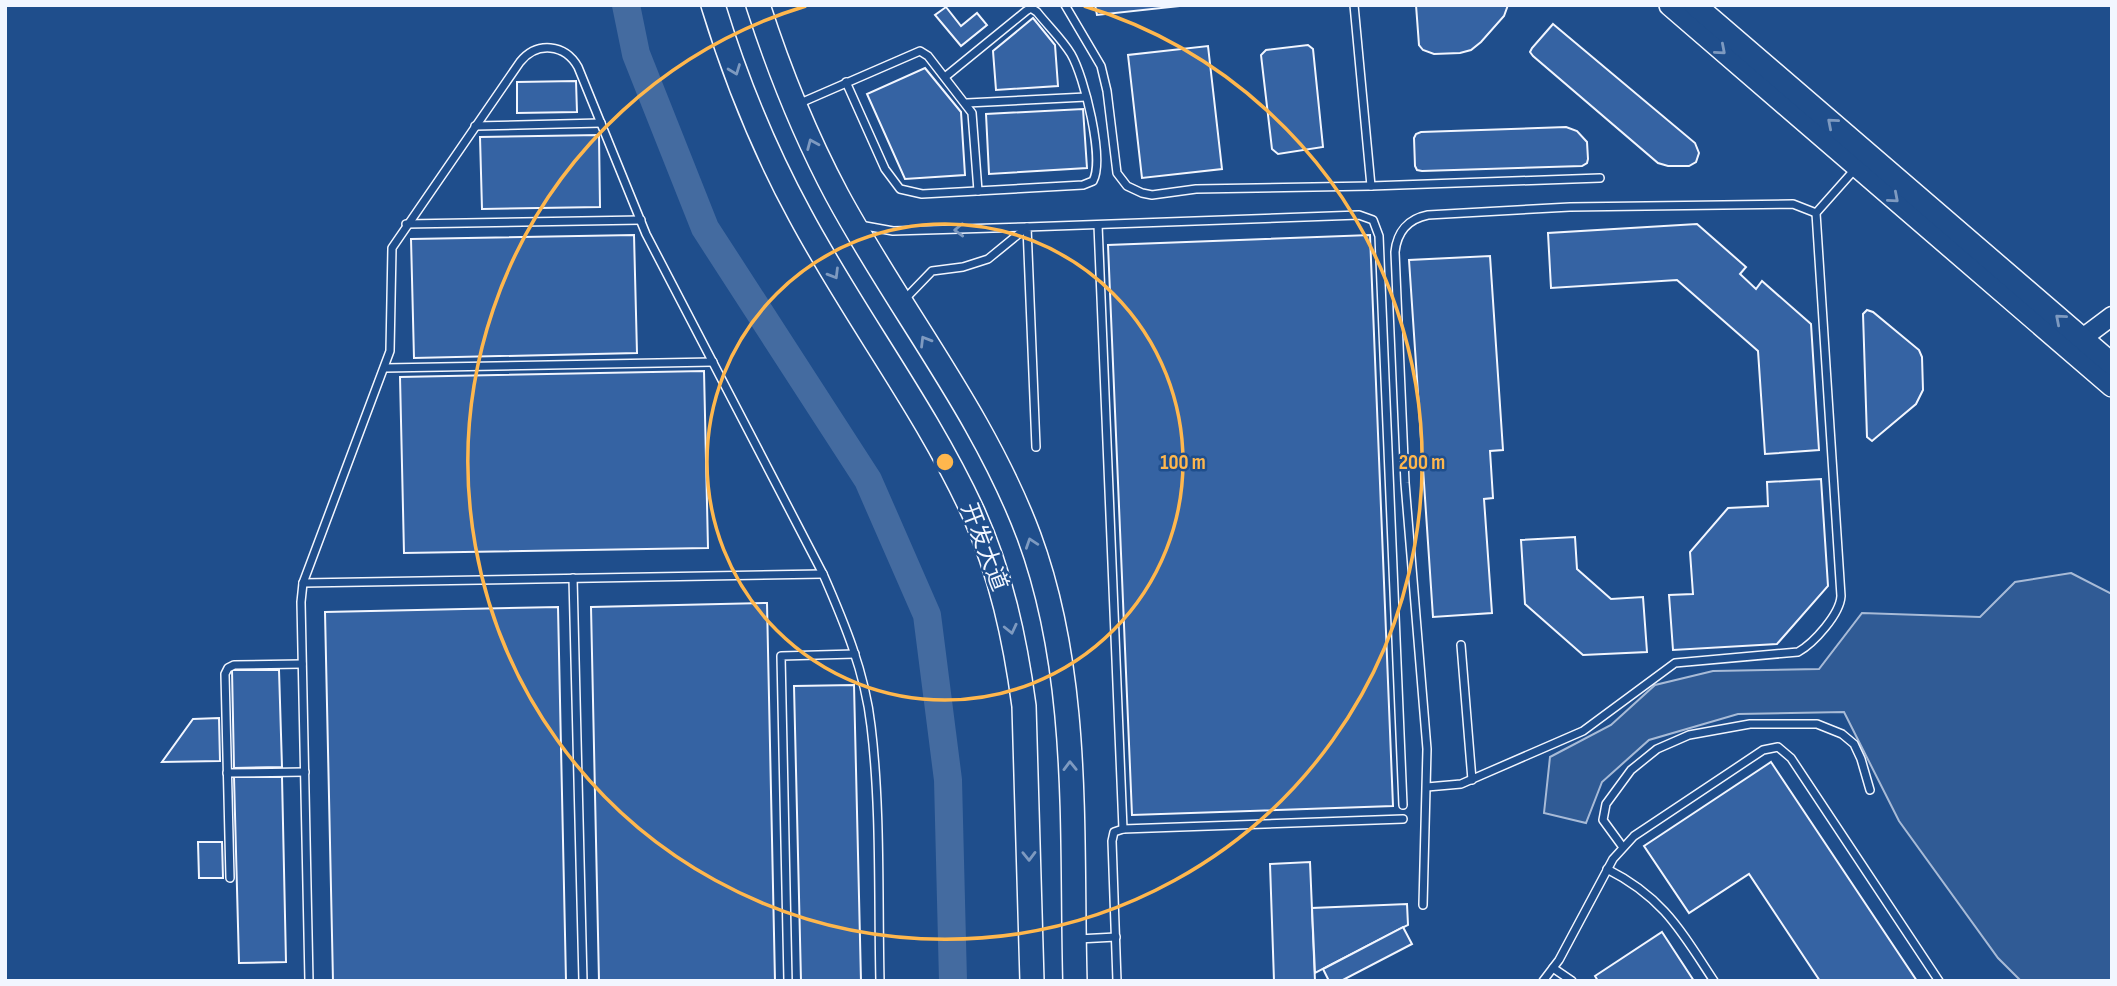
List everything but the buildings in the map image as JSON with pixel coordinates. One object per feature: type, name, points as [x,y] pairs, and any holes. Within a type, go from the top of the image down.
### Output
[{"type":"main road","name":"开发大道","points":[[713,5],[744,93],[779,174],[823,255],[957,479],[974,515],[997,577],[1011,628],[1024,706],[1032,981]]},
{"type":"main road","name":"开发大道","points":[[758,5],[768,36],[818,156],[852,221],[995,460],[1029,537],[1048,598],[1061,660],[1066,702],[1075,981]]},
{"type":"main road","points":[[1670,5],[1862,160],[2076,343],[2112,386]]},
{"type":"main road","points":[[1695,5],[1862,160]]},
{"type":"main road","points":[[2076,343],[2112,364]]},
{"type":"street","points":[[2076,343],[2112,316]]},
{"type":"lane","points":[[1065,5],[1101,65],[1107,91],[1116,167],[1123,182],[1132,189],[1153,195],[1187,189],[1600,178]]},
{"type":"lane","points":[[1354,5],[1371,186]]},
{"type":"lane","points":[[846,82],[885,169],[900,189],[922,194],[1083,185],[1093,181],[1096,172],[1093,128],[1073,57],[1037,12],[1031,8],[1026,11],[945,77]]},
{"type":"lane","points":[[309,981],[300,602],[303,583],[385,368],[392,333],[392,247],[524,56],[543,48],[564,52],[575,61],[641,220],[823,574],[843,620],[855,654],[871,724],[880,981]]},
{"type":"lane","points":[[796,105],[920,51],[928,56],[967,103],[974,122],[978,191]]},
{"type":"lane","points":[[967,103],[1086,97]]},
{"type":"lane","points":[[475,126],[601,123]]},
{"type":"lane","points":[[1427,787],[1449,787],[1472,780],[1583,731],[1675,663],[1798,652],[1809,644],[1837,612],[1841,596],[1816,213],[1862,160]]},
{"type":"lane","points":[[1423,905],[1427,787],[1425,713],[1405,483],[1395,252],[1396,242],[1403,229],[1414,219],[1429,215],[1570,207],[1793,204],[1816,213]]},
{"type":"lane","points":[[852,221],[893,231],[1359,215],[1373,220],[1378,228],[1403,805]]},
{"type":"lane","points":[[406,224],[641,220]]},
{"type":"lane","points":[[1098,225],[1123,829]]},
{"type":"lane","points":[[902,302],[932,271],[963,267],[988,259],[1027,227]]},
{"type":"lane","points":[[1027,227],[1036,447]]},
{"type":"lane","points":[[385,368],[713,362]]},
{"type":"lane","points":[[303,583],[823,574]]},
{"type":"lane","points":[[573,578],[583,981]]},
{"type":"lane","points":[[1461,645],[1472,780]]},
{"type":"lane","points":[[789,981],[781,656],[855,654]]},
{"type":"lane","points":[[230,878],[225,674],[228,668],[234,666],[302,664]]},
{"type":"lane","points":[[1622,846],[1603,820],[1606,804],[1631,770],[1657,750],[1689,735],[1750,724],[1817,724],[1842,734],[1854,744],[1870,790]]},
{"type":"lane","points":[[1543,981],[1622,846],[1763,750],[1778,747],[1791,758],[1940,981]]},
{"type":"lane","points":[[227,773],[304,772]]},
{"type":"lane","points":[[1117,981],[1112,841],[1114,832],[1123,829],[1403,819]]},
{"type":"lane","points":[[1607,869],[1636,885],[1664,908],[1714,981]]},
{"type":"lane","points":[[1074,939],[1116,937]]},
{"type":"lane","points":[[1553,968],[1572,981]]},
{"type":"shaded area","points":[[2071,573],[2112,594],[2112,981],[2021,981],[1998,958],[1899,821],[1844,712],[1738,714],[1649,740],[1602,782],[1586,823],[1544,813],[1550,757],[1611,725],[1655,685],[1713,671],[1819,669],[1862,613],[1980,617],[2015,582]]},
{"type":"waterway","points":[[626,5],[636,54],[705,228],[868,480],[927,615],[948,780],[953,981]]}]
